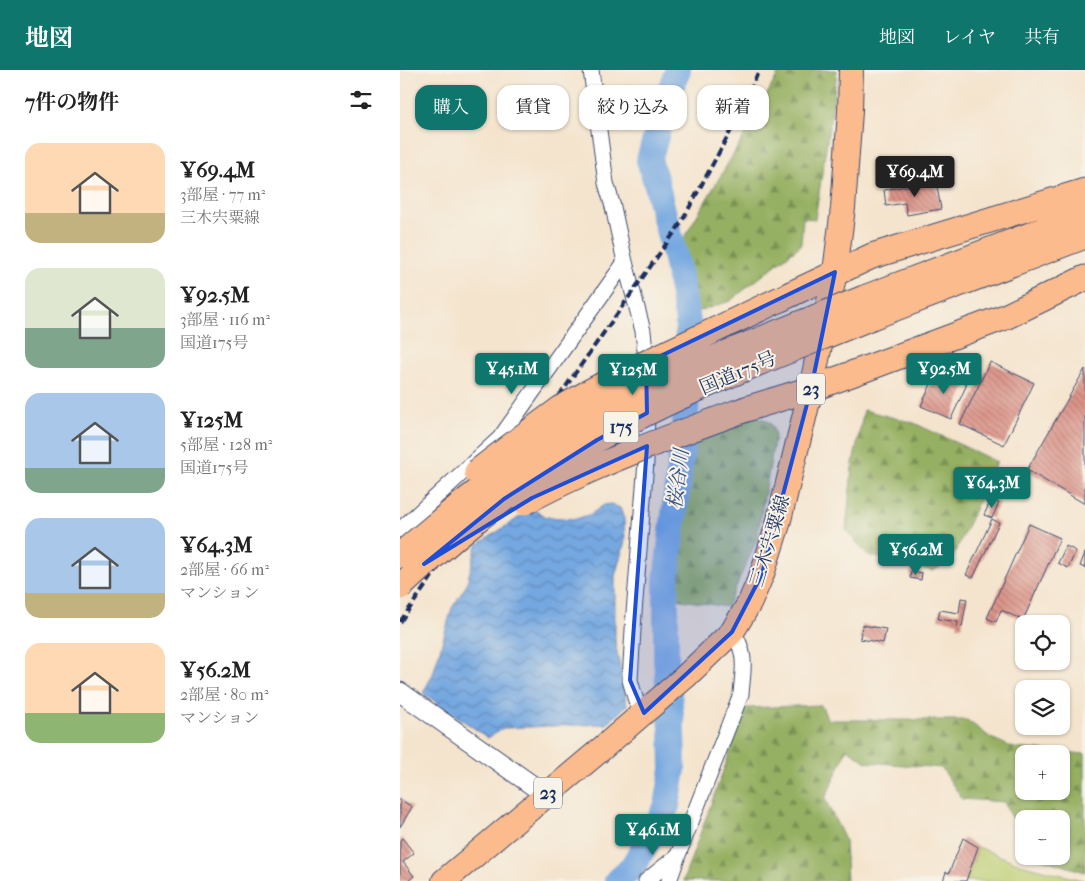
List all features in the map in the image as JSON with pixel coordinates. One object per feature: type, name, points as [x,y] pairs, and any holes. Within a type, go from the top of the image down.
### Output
[{"type":"highway","name":"175","points":[[400,547],[484,467],[560,409],[627,372],[872,256],[1085,191]]},
{"type":"highway","name":"国道175号","points":[[400,587],[424,564],[504,499],[597,440],[654,410],[868,308],[1085,214]]},
{"type":"highway","name":"国道175号","points":[[400,555],[450,512],[534,452],[585,421],[702,364],[1085,236]]},
{"type":"highway","name":"175","points":[[424,564],[480,528],[541,494],[622,456],[746,409],[811,388],[1005,318],[1085,278]]},
{"type":"main road","name":"三木宍粟線","points":[[444,881],[685,677],[732,632],[750,602],[762,574],[778,524],[811,388],[835,272],[843,208],[851,70]]},
{"type":"street","points":[[591,70],[606,183],[614,207],[625,262],[643,331],[648,377],[646,462],[630,680],[636,701],[648,710]]},
{"type":"street","points":[[400,530],[500,438],[625,262]]},
{"type":"street","points":[[669,881],[741,694],[743,659],[740,646],[732,632]]},
{"type":"street","points":[[400,692],[546,795]]},
{"type":"street","points":[[646,881],[678,854]]},
{"type":"highlighted area","points":[[835,272],[811,389],[762,574],[732,632],[644,713],[630,680],[647,446],[532,498],[424,564],[504,499],[597,440],[647,413],[646,363]]},
{"type":"green space","points":[[780,70],[837,70],[815,219],[803,218],[801,245],[730,301],[694,313],[682,241],[748,130],[769,130],[769,91]]},
{"type":"green space","points":[[864,410],[914,423],[997,462],[952,559],[933,571],[867,555],[846,530],[852,468]]},
{"type":"green space","points":[[753,417],[771,424],[775,436],[757,539],[727,607],[675,599],[678,533],[691,439]]},
{"type":"green space","points":[[821,705],[828,720],[967,720],[991,738],[1015,748],[1015,800],[1070,800],[1070,753],[1085,754],[1085,872],[1062,865],[1070,865],[1070,810],[1015,810],[1015,823],[1004,802],[962,799],[942,768],[867,762],[847,749],[825,799],[845,840],[847,881],[683,881],[746,708]]},
{"type":"green space","points":[[978,847],[1015,862],[1015,865],[1024,865],[1085,881],[966,881]]},
{"type":"water","points":[[611,504],[620,508],[624,519],[625,541],[615,576],[615,641],[627,705],[607,724],[503,728],[488,738],[423,693],[433,674],[452,608],[466,586],[477,545],[532,509],[547,517],[576,519],[591,514],[604,505]]},
{"type":"building","points":[[936,181],[941,209],[907,215],[905,203],[886,206],[884,190]]},
{"type":"building","points":[[990,362],[1034,383],[1004,445],[960,424]]},
{"type":"building","points":[[1085,369],[1085,504],[1027,470]]},
{"type":"building","points":[[937,371],[967,384],[951,419],[921,406]]},
{"type":"building","points":[[991,500],[999,503],[992,518],[984,515]]},
{"type":"building","points":[[992,519],[999,523],[973,578],[966,575]]},
{"type":"building","points":[[1029,524],[1060,538],[1025,615],[1015,616],[1001,610],[996,622],[987,618]]},
{"type":"building","points":[[1066,546],[1076,551],[1068,568],[1058,563]]},
{"type":"building","points":[[1085,553],[1085,568],[1080,566]]},
{"type":"building","points":[[911,571],[922,573],[921,580],[910,578]]},
{"type":"building","points":[[961,598],[967,599],[962,627],[957,626],[958,622],[938,619],[940,610],[959,613]]},
{"type":"building","points":[[862,625],[886,629],[883,643],[860,639]]},
{"type":"building","points":[[400,799],[412,807],[400,827]]},
{"type":"building","points":[[402,838],[414,853],[403,862],[414,876],[408,881],[400,881],[400,840]]},
{"type":"building","points":[[963,838],[978,847],[966,881],[943,881],[946,872],[949,873]]},
{"type":"waterway","name":"桜谷川","points":[[617,881],[632,867],[667,806],[673,769],[672,728],[666,659],[666,581],[686,415],[688,321],[676,259],[649,160],[668,95],[678,70]]},
{"type":"railway","points":[[400,622],[681,223],[744,106],[759,70]]}]
